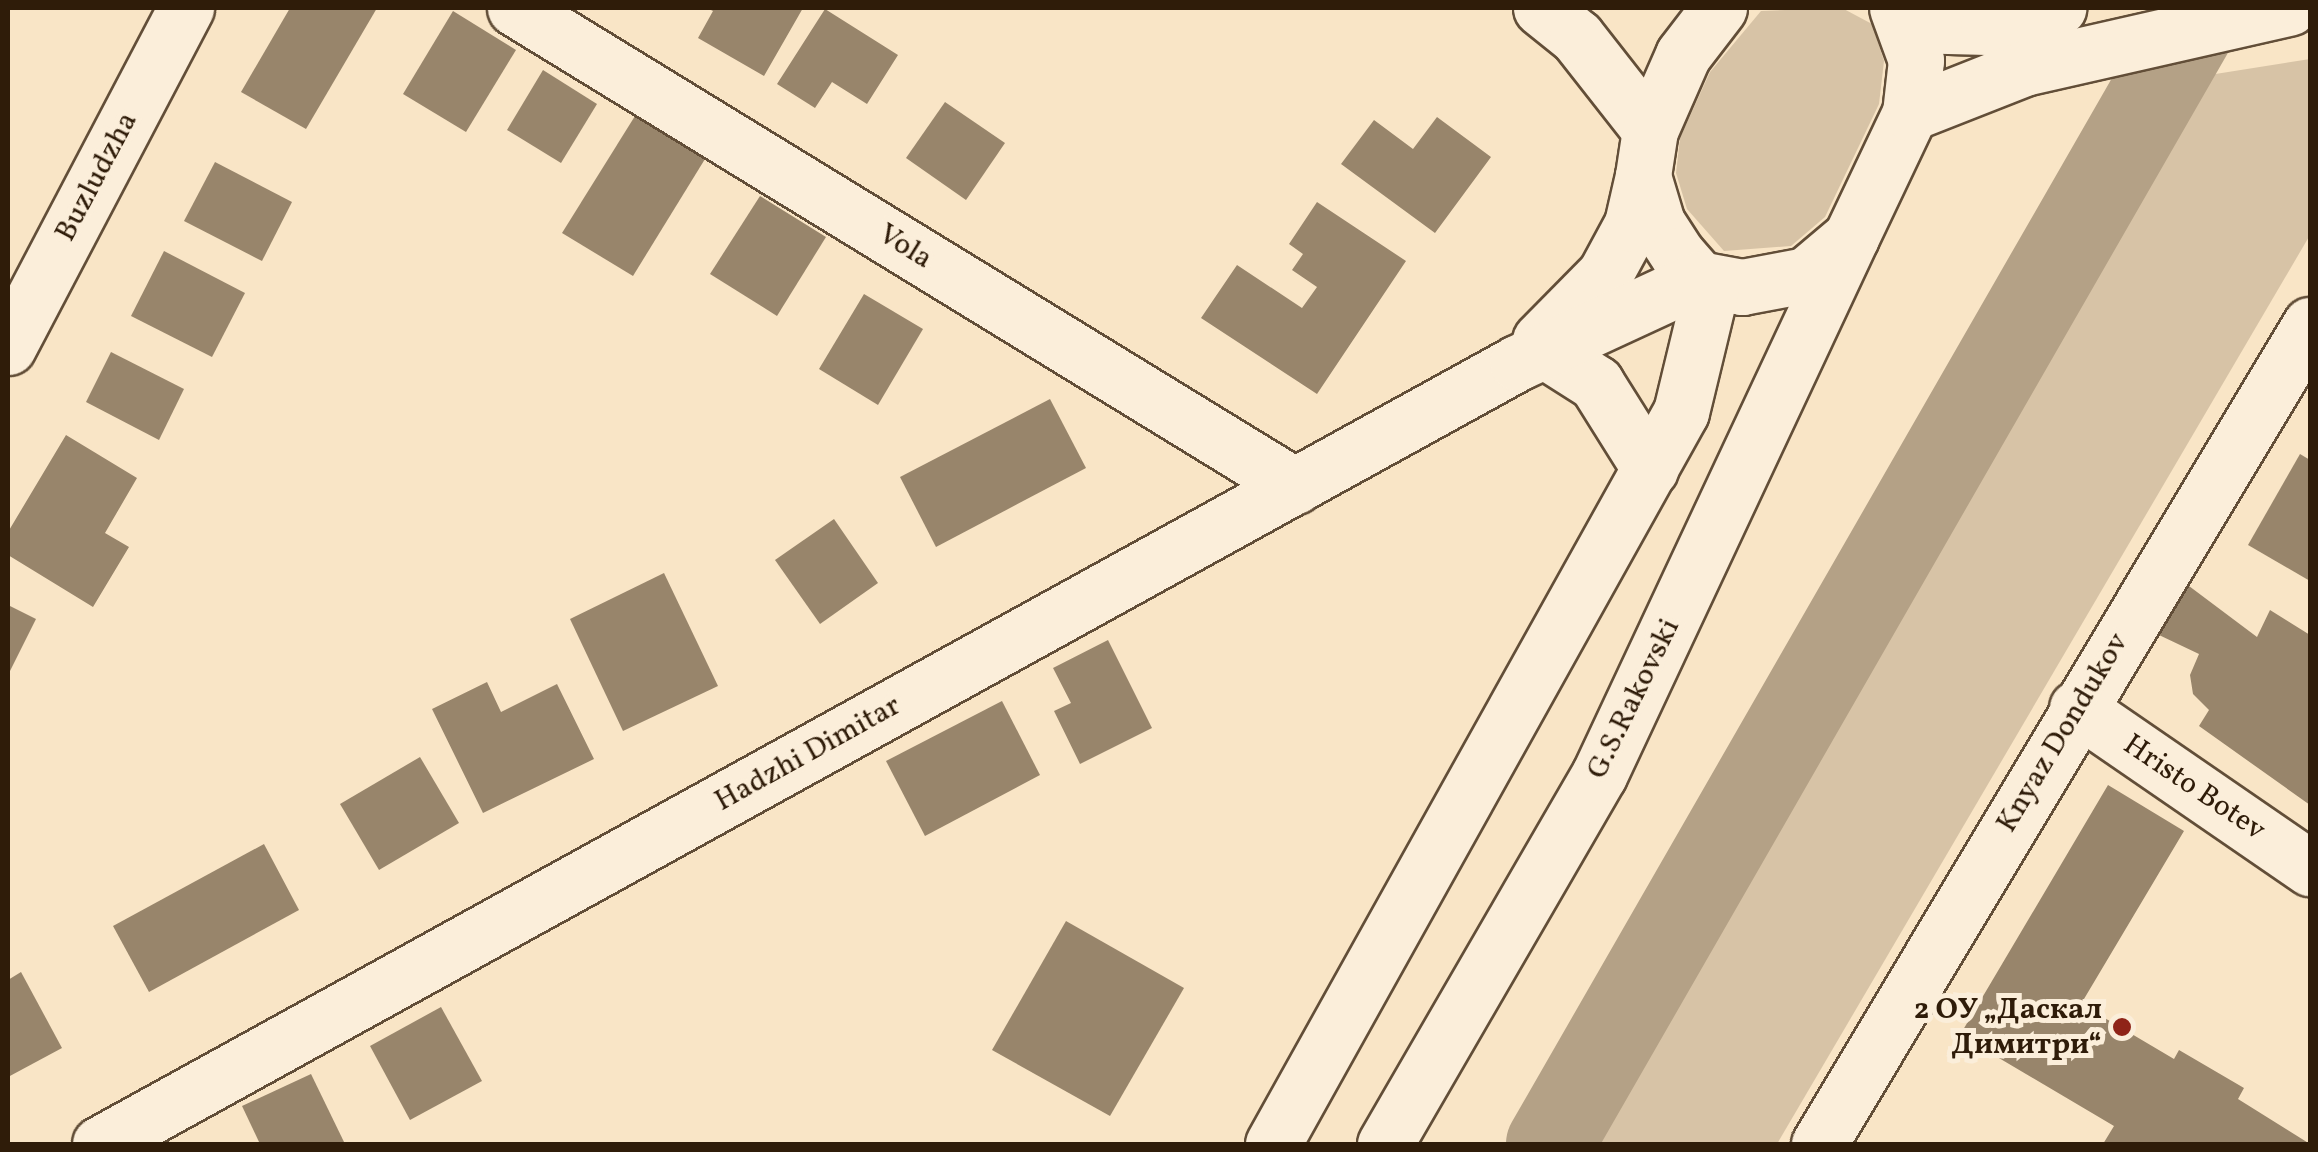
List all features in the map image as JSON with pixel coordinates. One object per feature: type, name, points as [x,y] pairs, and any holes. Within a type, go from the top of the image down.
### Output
[{"type":"street","name":"Buzludzha","points":[[8,347],[186,8]]},
{"type":"street","name":"Vola","points":[[514,8],[1294,486]]},
{"type":"street","points":[[1541,8],[1577,38],[1646,153],[1666,240],[1706,281]]},
{"type":"street","points":[[1531,357],[1605,274],[1632,224],[1646,153],[1682,55],[1719,8]]},
{"type":"street","points":[[1904,13],[1947,32],[2289,8]]},
{"type":"street","name":"G.S.Rakovski","points":[[1385,1144],[1599,775],[1910,113],[1916,60],[1904,13]]},
{"type":"street","points":[[1910,113],[2030,25]]},
{"type":"street","points":[[1531,357],[1706,281],[1789,282],[1851,236]]},
{"type":"street","points":[[1273,1144],[1681,412],[1706,281]]},
{"type":"street","name":"Knyaz Dondukov","points":[[1819,1144],[2310,325]]},
{"type":"street","name":"Hadzhi Dimitar","points":[[100,1144],[1531,357]]},
{"type":"street","points":[[1531,357],[1596,383],[1650,469]]},
{"type":"street","name":"Hristo Botev","points":[[2077,708],[2310,868]]},
{"type":"shaded area","points":[[1842,8],[1872,24],[1884,61],[1879,104],[1825,217],[1791,246],[1724,251],[1687,209],[1676,173],[1680,138],[1710,72],[1761,11]]},
{"type":"shaded area","points":[[2310,59],[2310,235],[1777,1144],[1550,1144],[2165,82]]},
{"type":"building","points":[[290,8],[377,8],[306,129],[241,92]]},
{"type":"building","points":[[707,8],[803,8],[764,76],[698,38],[713,11]]},
{"type":"building","points":[[825,9],[898,55],[867,104],[832,82],[815,108],[777,84]]},
{"type":"building","points":[[453,11],[516,50],[466,132],[403,94]]},
{"type":"building","points":[[543,70],[597,104],[561,163],[507,130]]},
{"type":"building","points":[[945,102],[1005,143],[966,200],[906,158]]},
{"type":"building","points":[[635,116],[705,159],[633,276],[562,233]]},
{"type":"building","points":[[1437,117],[1491,157],[1435,233],[1341,164],[1374,120],[1413,149]]},
{"type":"building","points":[[215,162],[292,202],[262,261],[184,221]]},
{"type":"building","points":[[760,196],[826,237],[777,316],[710,274]]},
{"type":"building","points":[[1317,202],[1406,261],[1317,394],[1201,318],[1237,265],[1302,308],[1317,287],[1292,270],[1303,254],[1289,244]]},
{"type":"building","points":[[164,251],[245,293],[212,357],[131,316]]},
{"type":"building","points":[[864,294],[923,329],[878,405],[819,369]]},
{"type":"building","points":[[111,352],[184,389],[159,440],[86,402]]},
{"type":"building","points":[[1050,399],[1086,468],[936,547],[900,477]]},
{"type":"building","points":[[66,435],[137,478],[105,533],[129,547],[93,607],[8,555],[8,532]]},
{"type":"building","points":[[2300,454],[2310,460],[2310,581],[2248,545]]},
{"type":"building","points":[[834,519],[878,583],[820,624],[775,560]]},
{"type":"building","points":[[664,573],[718,686],[623,731],[570,619]]},
{"type":"building","points":[[2185,583],[2257,637],[2270,610],[2310,635],[2310,805],[2199,726],[2209,710],[2193,694],[2190,675],[2199,654],[2159,635]]},
{"type":"building","points":[[8,605],[36,619],[8,675]]},
{"type":"building","points":[[1108,640],[1152,728],[1080,764],[1054,711],[1071,703],[1053,668]]},
{"type":"building","points":[[487,682],[501,712],[557,684],[594,759],[483,813],[432,709]]},
{"type":"building","points":[[1002,701],[1040,775],[925,836],[886,761]]},
{"type":"building","points":[[420,757],[459,823],[379,870],[340,804]]},
{"type":"building","points":[[2108,785],[2184,831],[2081,1004],[2174,1059],[2179,1050],[2244,1088],[2238,1099],[2310,1144],[2103,1144],[2114,1126],[1960,1035]]},
{"type":"building","points":[[264,844],[299,910],[149,992],[113,926]]},
{"type":"building","points":[[1066,921],[1184,988],[1110,1116],[992,1050]]},
{"type":"building","points":[[21,972],[62,1048],[8,1077],[8,980]]},
{"type":"building","points":[[441,1007],[482,1081],[410,1120],[370,1046]]},
{"type":"building","points":[[311,1074],[345,1144],[260,1144],[242,1106]]},
{"type":"waterway","points":[[1550,1144],[2203,8]]},
{"type":"place","name":"2 ОУ „Даскал Димитри“","points":[[2122,1027]]}]
